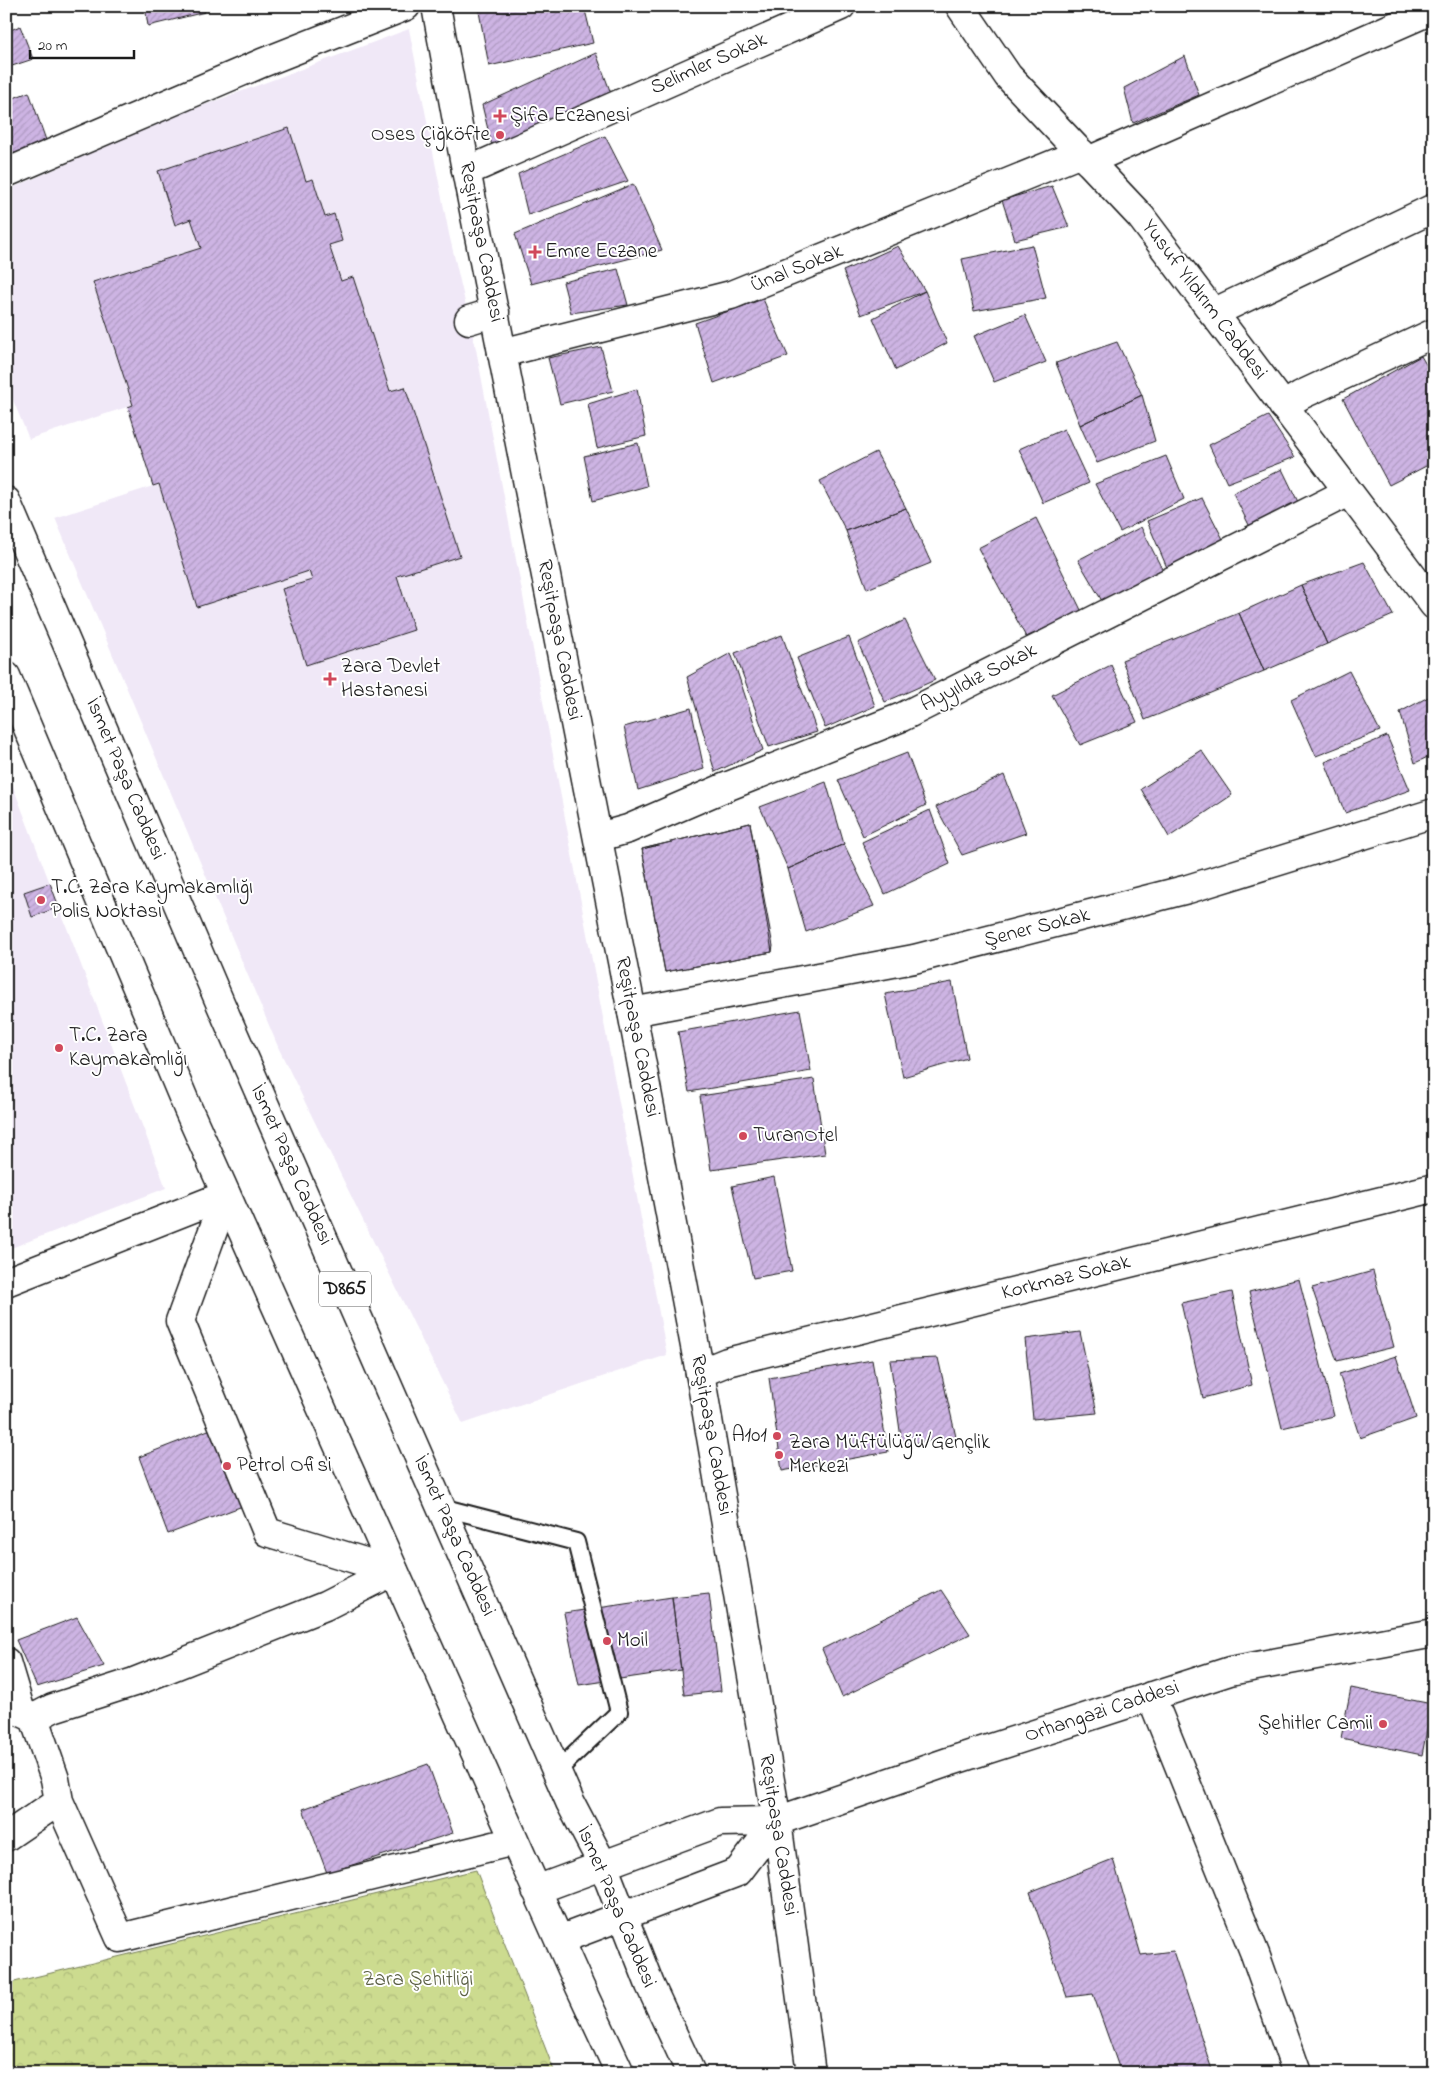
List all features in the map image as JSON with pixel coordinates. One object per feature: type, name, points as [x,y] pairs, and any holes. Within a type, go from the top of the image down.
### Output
[{"type":"main road","points":[[6,173],[262,63],[406,6]]},
{"type":"main road","name":"Reşitpaşa Caddesi","points":[[436,6],[466,170],[482,316],[502,353],[599,837],[700,1373],[777,1821],[811,2073]]},
{"type":"main road","name":"Selimler Sokak","points":[[466,170],[479,166],[841,6]]},
{"type":"main road","name":"Yusuf Yıldırım Caddesi","points":[[960,6],[1008,76],[1141,217],[1434,605]]},
{"type":"main road","name":"Ünal Sokak","points":[[502,353],[731,295],[1084,157],[1434,9]]},
{"type":"main road","points":[[1213,312],[1434,208]]},
{"type":"main road","points":[[1284,406],[1301,396],[1434,333]]},
{"type":"main road","name":"Ayyıldız Sokak","points":[[599,837],[628,829],[721,788],[902,717],[1348,492]]},
{"type":"main road","name":"İsmet Paşa Caddesi","points":[[6,502],[221,1005],[556,1772],[603,1865],[621,1916],[650,1985],[691,2073]]},
{"type":"main road","points":[[6,676],[226,1195],[514,1841],[620,2073]]},
{"type":"main road","name":"Şener Sokak","points":[[632,1012],[914,960],[1188,889],[1434,813]]},
{"type":"main road","name":"Korkmaz Sokak","points":[[700,1373],[737,1359],[1434,1188]]},
{"type":"main road","points":[[6,1282],[226,1195]]},
{"type":"main road","points":[[226,1195],[180,1321],[267,1532],[394,1571]]},
{"type":"main road","points":[[34,1718],[52,1708],[134,1682],[325,1606],[394,1571]]},
{"type":"main road","name":"Orhangazi Caddesi","points":[[536,1890],[720,1822],[777,1821],[948,1762],[1230,1671],[1434,1633]]},
{"type":"main road","points":[[6,1662],[22,1712],[34,1718],[55,1779],[60,1801],[120,1938],[514,1841]]},
{"type":"main road","points":[[1151,1696],[1255,1954],[1298,2073]]},
{"type":"main road","points":[[6,1838],[60,1801]]},
{"type":"main road","points":[[559,1940],[738,1872],[777,1821]]},
{"type":"lane","points":[[441,1507],[576,1542],[619,1712],[556,1772]]},
{"type":"shaded area","name":"Zara Devlet Hastanesi","points":[[409,29],[449,234],[476,349],[667,1355],[463,1424],[279,1049],[55,518],[153,486],[127,407],[29,439],[6,383],[6,191],[167,119]]},
{"type":"shaded area","name":"T.C. Zara Kaymakamlığı","points":[[6,768],[166,1188],[6,1250]]},
{"type":"green space","name":"Zara Şehitliği","points":[[476,1870],[555,2073],[6,2073],[6,1984]]},
{"type":"building","points":[[145,6],[203,6],[205,12],[148,26]]},
{"type":"building","points":[[478,6],[584,6],[593,43],[489,66]]},
{"type":"building","points":[[20,26],[33,59],[6,68],[6,32]]},
{"type":"building","points":[[596,53],[612,96],[493,150],[482,105]]},
{"type":"building","points":[[1185,56],[1199,95],[1133,123],[1124,88]]},
{"type":"building","points":[[29,92],[47,143],[6,156],[6,101]]},
{"type":"building","name":"Zara Devlet Hastanesi","points":[[289,128],[306,181],[313,179],[325,217],[334,214],[342,241],[329,245],[341,281],[353,277],[390,391],[405,387],[460,556],[397,576],[414,630],[306,665],[282,589],[312,580],[309,571],[197,607],[159,484],[153,486],[128,407],[133,405],[93,282],[201,248],[191,219],[175,225],[158,171]]},
{"type":"building","points":[[605,136],[628,181],[528,215],[518,174]]},
{"type":"building","points":[[633,184],[662,250],[531,284],[515,234]]},
{"type":"building","points":[[1052,186],[1069,227],[1015,240],[1002,200]]},
{"type":"building","points":[[1032,245],[1046,298],[974,311],[962,259]]},
{"type":"building","points":[[898,246],[925,291],[861,315],[843,271]]},
{"type":"building","points":[[618,269],[628,305],[571,313],[563,282]]},
{"type":"building","points":[[925,291],[947,343],[896,370],[873,318]]},
{"type":"building","points":[[763,299],[788,356],[714,383],[695,323]]},
{"type":"building","points":[[1025,315],[1046,362],[994,382],[974,336]]},
{"type":"building","points":[[1117,342],[1142,395],[1080,425],[1056,363]]},
{"type":"building","points":[[601,347],[613,391],[560,404],[548,358]]},
{"type":"building","points":[[1421,356],[1434,378],[1434,462],[1389,485],[1343,399]]},
{"type":"building","points":[[637,389],[646,436],[597,448],[588,404]]},
{"type":"building","points":[[1142,395],[1155,441],[1097,463],[1080,425]]},
{"type":"building","points":[[1268,416],[1295,457],[1227,483],[1209,445]]},
{"type":"building","points":[[1064,429],[1089,483],[1043,503],[1019,449]]},
{"type":"building","points":[[638,443],[647,486],[593,501],[584,456]]},
{"type":"building","points":[[876,452],[906,508],[846,531],[820,481]]},
{"type":"building","points":[[1166,456],[1184,499],[1120,532],[1095,484]]},
{"type":"building","points":[[1282,469],[1300,506],[1251,529],[1233,493]]},
{"type":"building","points":[[1202,498],[1226,545],[1168,570],[1147,521]]},
{"type":"building","points":[[906,508],[931,563],[867,589],[846,531]]},
{"type":"building","points":[[1036,518],[1082,612],[1026,637],[978,548]]},
{"type":"building","points":[[1141,527],[1164,573],[1105,606],[1078,560]]},
{"type":"building","points":[[1364,562],[1393,615],[1327,644],[1301,585]]},
{"type":"building","points":[[1301,585],[1327,644],[1264,671],[1239,613]]},
{"type":"building","points":[[1239,613],[1264,671],[1145,720],[1122,660]]},
{"type":"building","points":[[905,620],[935,680],[885,702],[858,643]]},
{"type":"building","points":[[782,635],[817,732],[769,747],[735,653]]},
{"type":"building","points":[[849,637],[875,706],[825,728],[797,658]]},
{"type":"building","points":[[731,653],[763,750],[715,772],[687,677]]},
{"type":"building","points":[[1111,665],[1137,722],[1080,745],[1052,695]]},
{"type":"building","points":[[1349,671],[1380,731],[1316,756],[1291,700]]},
{"type":"building","points":[[1434,694],[1434,754],[1415,763],[1400,712]]},
{"type":"building","points":[[691,708],[704,769],[638,790],[624,727]]},
{"type":"building","points":[[1387,736],[1410,790],[1345,813],[1325,762]]},
{"type":"building","points":[[1201,750],[1232,795],[1169,837],[1141,789]]},
{"type":"building","points":[[907,753],[926,805],[863,836],[838,780]]},
{"type":"building","points":[[1004,775],[1026,833],[962,855],[936,807]]},
{"type":"building","points":[[826,782],[844,844],[788,869],[760,807]]},
{"type":"building","points":[[930,810],[950,864],[885,894],[862,842]]},
{"type":"building","points":[[750,823],[773,946],[772,952],[665,972],[642,849]]},
{"type":"building","points":[[750,823],[772,952],[665,972],[642,849]]},
{"type":"building","points":[[844,844],[874,906],[806,932],[788,869]]},
{"type":"building","name":"T.C. Zara Kaymakamlığı Polis Noktası","points":[[50,883],[59,907],[32,917],[24,892]]},
{"type":"building","points":[[952,982],[967,1058],[903,1077],[885,994]]},
{"type":"building","points":[[800,1010],[811,1071],[689,1092],[678,1032]]},
{"type":"building","points":[[814,1079],[825,1154],[711,1170],[700,1096]]},
{"type":"building","points":[[774,1177],[792,1271],[753,1278],[732,1186]]},
{"type":"building","points":[[1373,1271],[1394,1347],[1337,1361],[1312,1288]]},
{"type":"building","points":[[1299,1279],[1334,1416],[1282,1428],[1249,1292]]},
{"type":"building","points":[[1232,1292],[1252,1385],[1203,1398],[1181,1303]]},
{"type":"building","points":[[1080,1332],[1097,1413],[1033,1419],[1025,1339]]},
{"type":"building","points":[[1396,1356],[1416,1418],[1360,1438],[1339,1374]]},
{"type":"building","points":[[938,1358],[956,1437],[902,1445],[890,1360]]},
{"type":"building","points":[[872,1360],[888,1452],[782,1471],[769,1378]]},
{"type":"building","points":[[234,1420],[264,1498],[168,1534],[139,1457]]},
{"type":"building","points":[[941,1590],[970,1634],[842,1697],[822,1649]]},
{"type":"building","points":[[709,1593],[721,1691],[684,1695],[672,1597]]},
{"type":"building","points":[[672,1597],[681,1670],[579,1685],[564,1613]]},
{"type":"building","points":[[77,1617],[104,1666],[37,1687],[16,1640]]},
{"type":"building","points":[[1351,1688],[1432,1704],[1422,1755],[1341,1738]]},
{"type":"building","points":[[428,1764],[453,1833],[327,1873],[303,1809]]},
{"type":"building","points":[[1113,1859],[1141,1955],[1173,1951],[1213,2073],[1121,2073],[1093,1994],[1067,1997],[1030,1892]]},
{"type":"place","name":"Şifa Eczanesi","points":[[500,116]]},
{"type":"place","name":"Oses Çiğköfte","points":[[500,135]]},
{"type":"place","name":"Emre Eczane","points":[[535,252]]},
{"type":"place","name":"Zara Devlet Hastanesi","points":[[330,679]]},
{"type":"place","name":"T.C. Zara Kaymakamlığı Polis Noktası","points":[[41,900]]},
{"type":"place","name":"T.C. Zara Kaymakamlığı","points":[[59,1048]]},
{"type":"place","name":"TuranOtel","points":[[743,1136]]},
{"type":"place","name":"A101","points":[[777,1436]]},
{"type":"place","name":"Zara Müftülüğü/Gençlik Merkezi","points":[[779,1455]]},
{"type":"place","name":"Petrol Ofisi","points":[[227,1466]]},
{"type":"place","name":"Moil","points":[[607,1641]]},
{"type":"place","name":"Şehitler Camii","points":[[1383,1724]]}]
